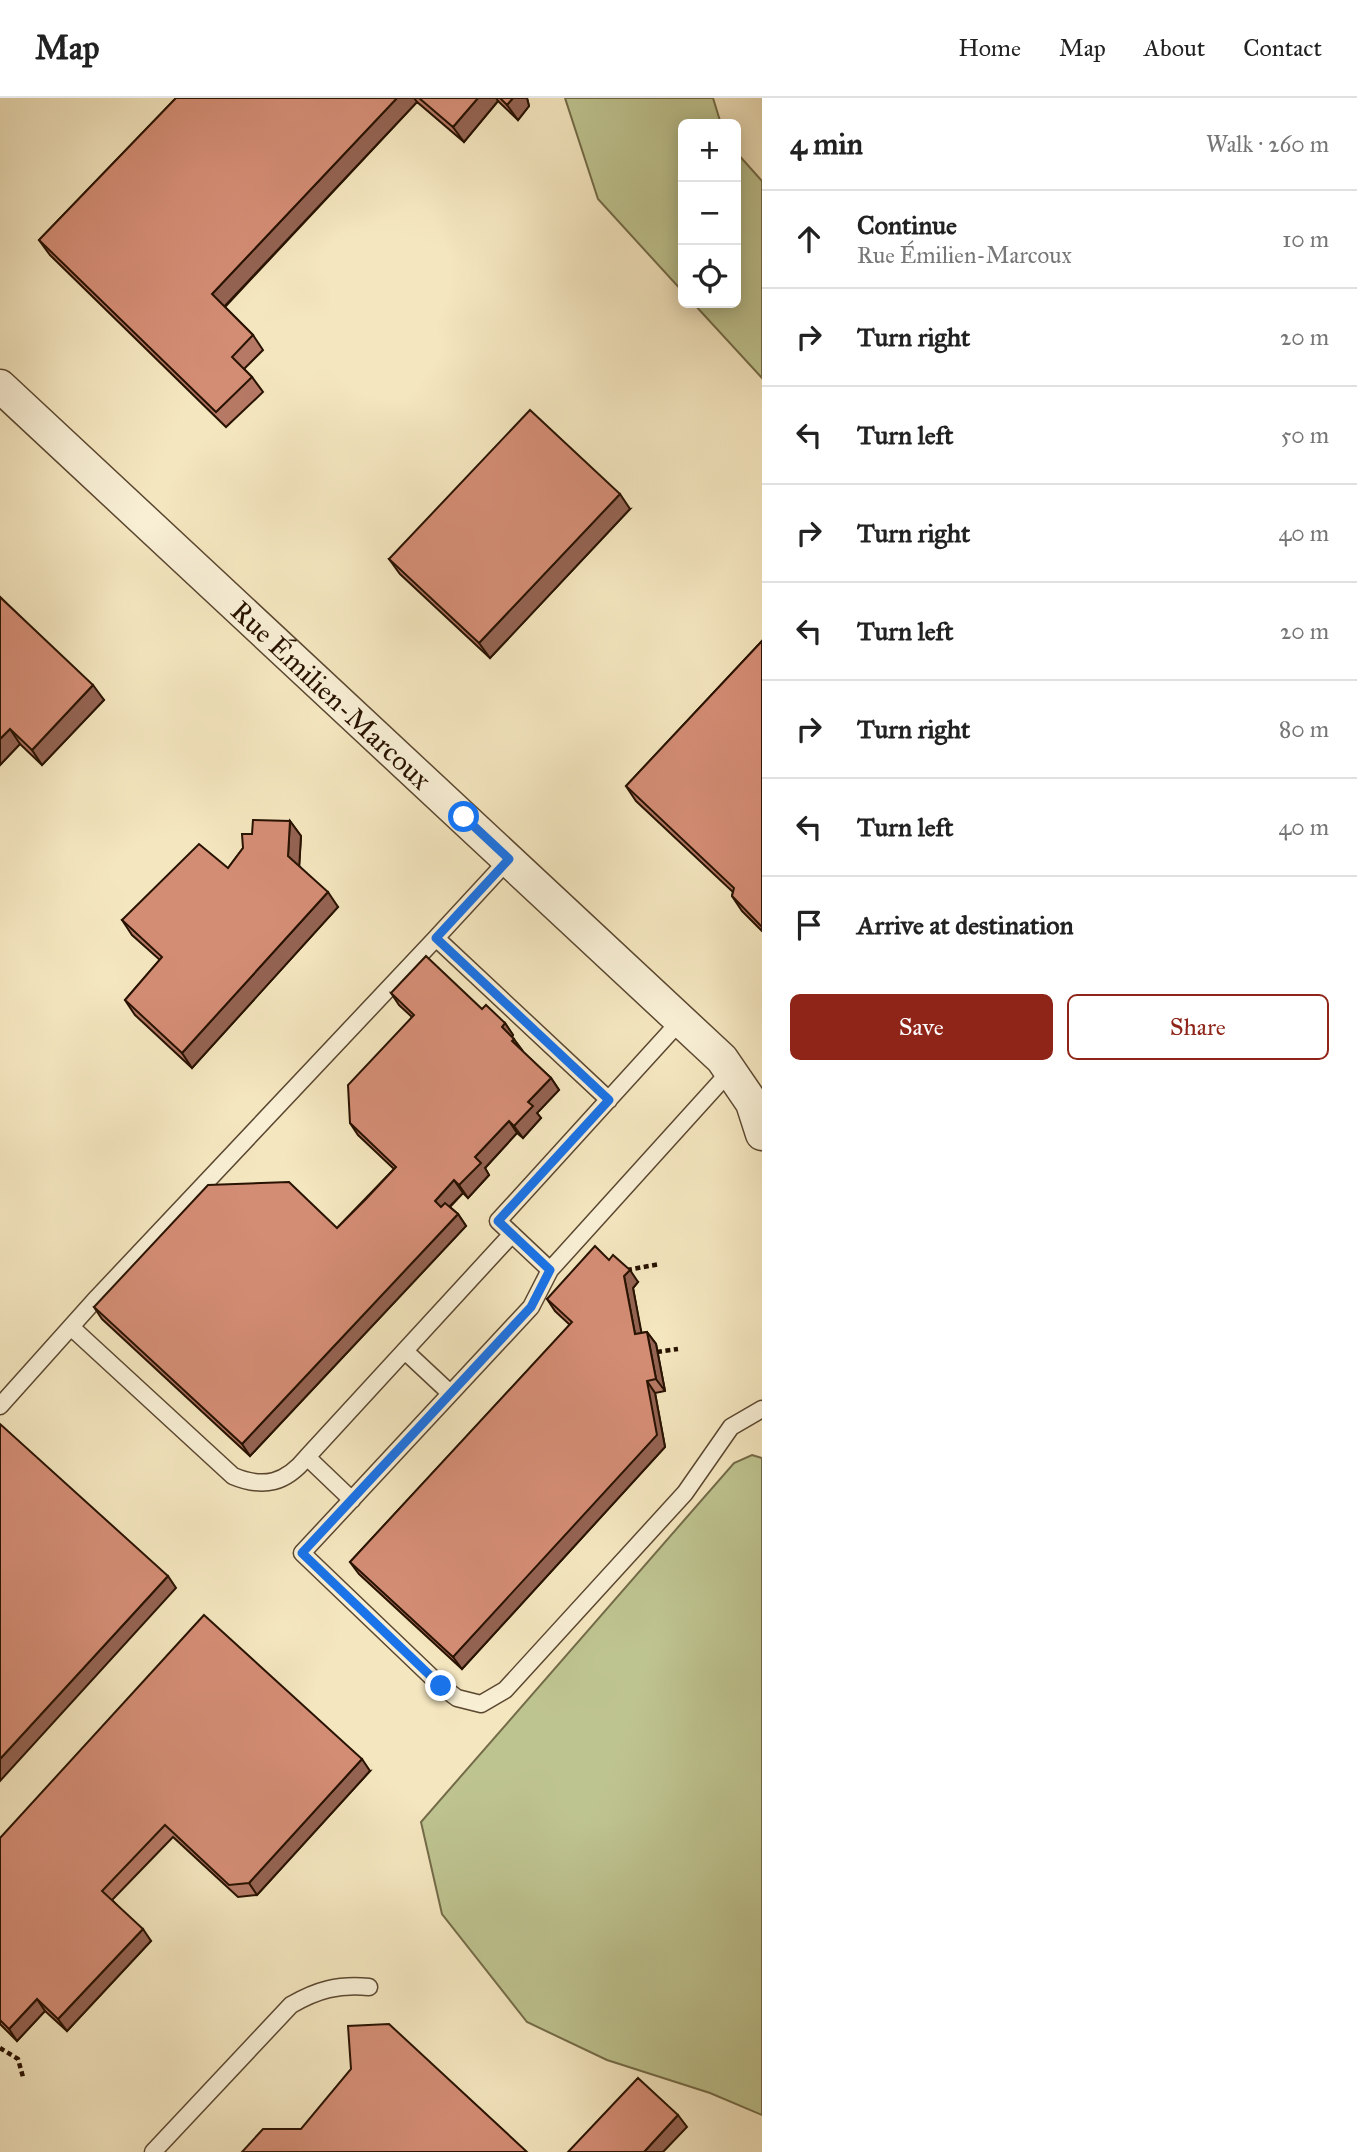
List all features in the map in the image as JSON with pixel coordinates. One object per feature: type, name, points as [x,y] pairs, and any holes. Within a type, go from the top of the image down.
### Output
[{"type":"street","name":"Rue Émilien-Marcoux","points":[[0,386],[681,1020],[731,1070],[752,1103],[762,1134]]},
{"type":"lane","points":[[0,1406],[509,859]]},
{"type":"lane","points":[[436,938],[609,1100]]},
{"type":"lane","points":[[550,1270],[498,1221],[681,1020]]},
{"type":"lane","points":[[731,1070],[550,1270],[531,1307],[302,1553],[441,1686],[457,1698],[481,1704],[494,1699],[505,1690],[685,1493],[730,1427],[762,1409]]},
{"type":"lane","points":[[71,1327],[233,1476],[262,1484],[276,1482],[295,1472],[512,1234]]},
{"type":"lane","points":[[405,1351],[450,1393]]},
{"type":"lane","points":[[307,1457],[352,1500]]},
{"type":"lane","points":[[153,2152],[291,2004],[314,1992],[333,1987],[369,1987]]},
{"type":"path","points":[[626,1270],[660,1264]]},
{"type":"path","points":[[657,1352],[678,1349]]},
{"type":"path","points":[[0,2048],[18,2059],[23,2077]]},
{"type":"green space","points":[[565,98],[713,98],[719,119],[678,119],[678,287],[598,199]]},
{"type":"green space","points":[[741,158],[762,181],[762,378],[698,308],[741,308]]},
{"type":"green space","points":[[752,1455],[762,1458],[762,2115],[710,2093],[607,2060],[527,2022],[442,1914],[421,1822],[734,1463]]},
{"type":"building","points":[[176,98],[397,98],[212,294],[253,335],[232,357],[252,377],[216,412],[39,240]]},
{"type":"building","points":[[419,98],[478,98],[453,127]]},
{"type":"building","points":[[500,98],[513,98],[507,105]]},
{"type":"building","points":[[530,410],[620,494],[479,643],[389,559]]},
{"type":"building","points":[[0,597],[93,685],[32,750],[10,729],[0,739]]},
{"type":"building","points":[[762,641],[762,927],[732,896],[734,888],[626,786]]},
{"type":"building","points":[[253,820],[290,821],[288,856],[328,892],[182,1053],[125,1000],[162,957],[122,920],[199,844],[228,868],[243,848],[242,834],[252,834]]},
{"type":"building","points":[[426,956],[482,1009],[486,1005],[505,1023],[502,1027],[514,1039],[512,1041],[551,1078],[528,1102],[533,1106],[514,1126],[509,1121],[475,1157],[481,1163],[459,1185],[454,1180],[435,1201],[441,1207],[445,1203],[458,1214],[242,1444],[94,1307],[208,1185],[289,1182],[337,1228],[366,1199],[396,1167],[350,1123],[348,1085],[414,1015],[391,993]]},
{"type":"building","points":[[595,1246],[609,1260],[613,1255],[630,1270],[624,1276],[635,1334],[647,1332],[656,1379],[647,1381],[657,1435],[453,1657],[350,1562],[572,1322],[547,1299]]},
{"type":"building","points":[[0,1424],[168,1576],[0,1759]]},
{"type":"building","points":[[204,1615],[362,1759],[249,1883],[229,1885],[165,1825],[102,1891],[143,1929],[58,2019],[37,1999],[9,2029],[0,2020],[0,1838]]},
{"type":"building","points":[[389,2024],[527,2152],[242,2152],[263,2129],[301,2129],[351,2069],[348,2026]]},
{"type":"building","points":[[638,2078],[678,2115],[644,2152],[568,2152]]},
{"type":"route","points":[[441,1686],[302,1553],[531,1307],[550,1270],[498,1221],[609,1100],[436,938],[509,859],[464,817]]}]
